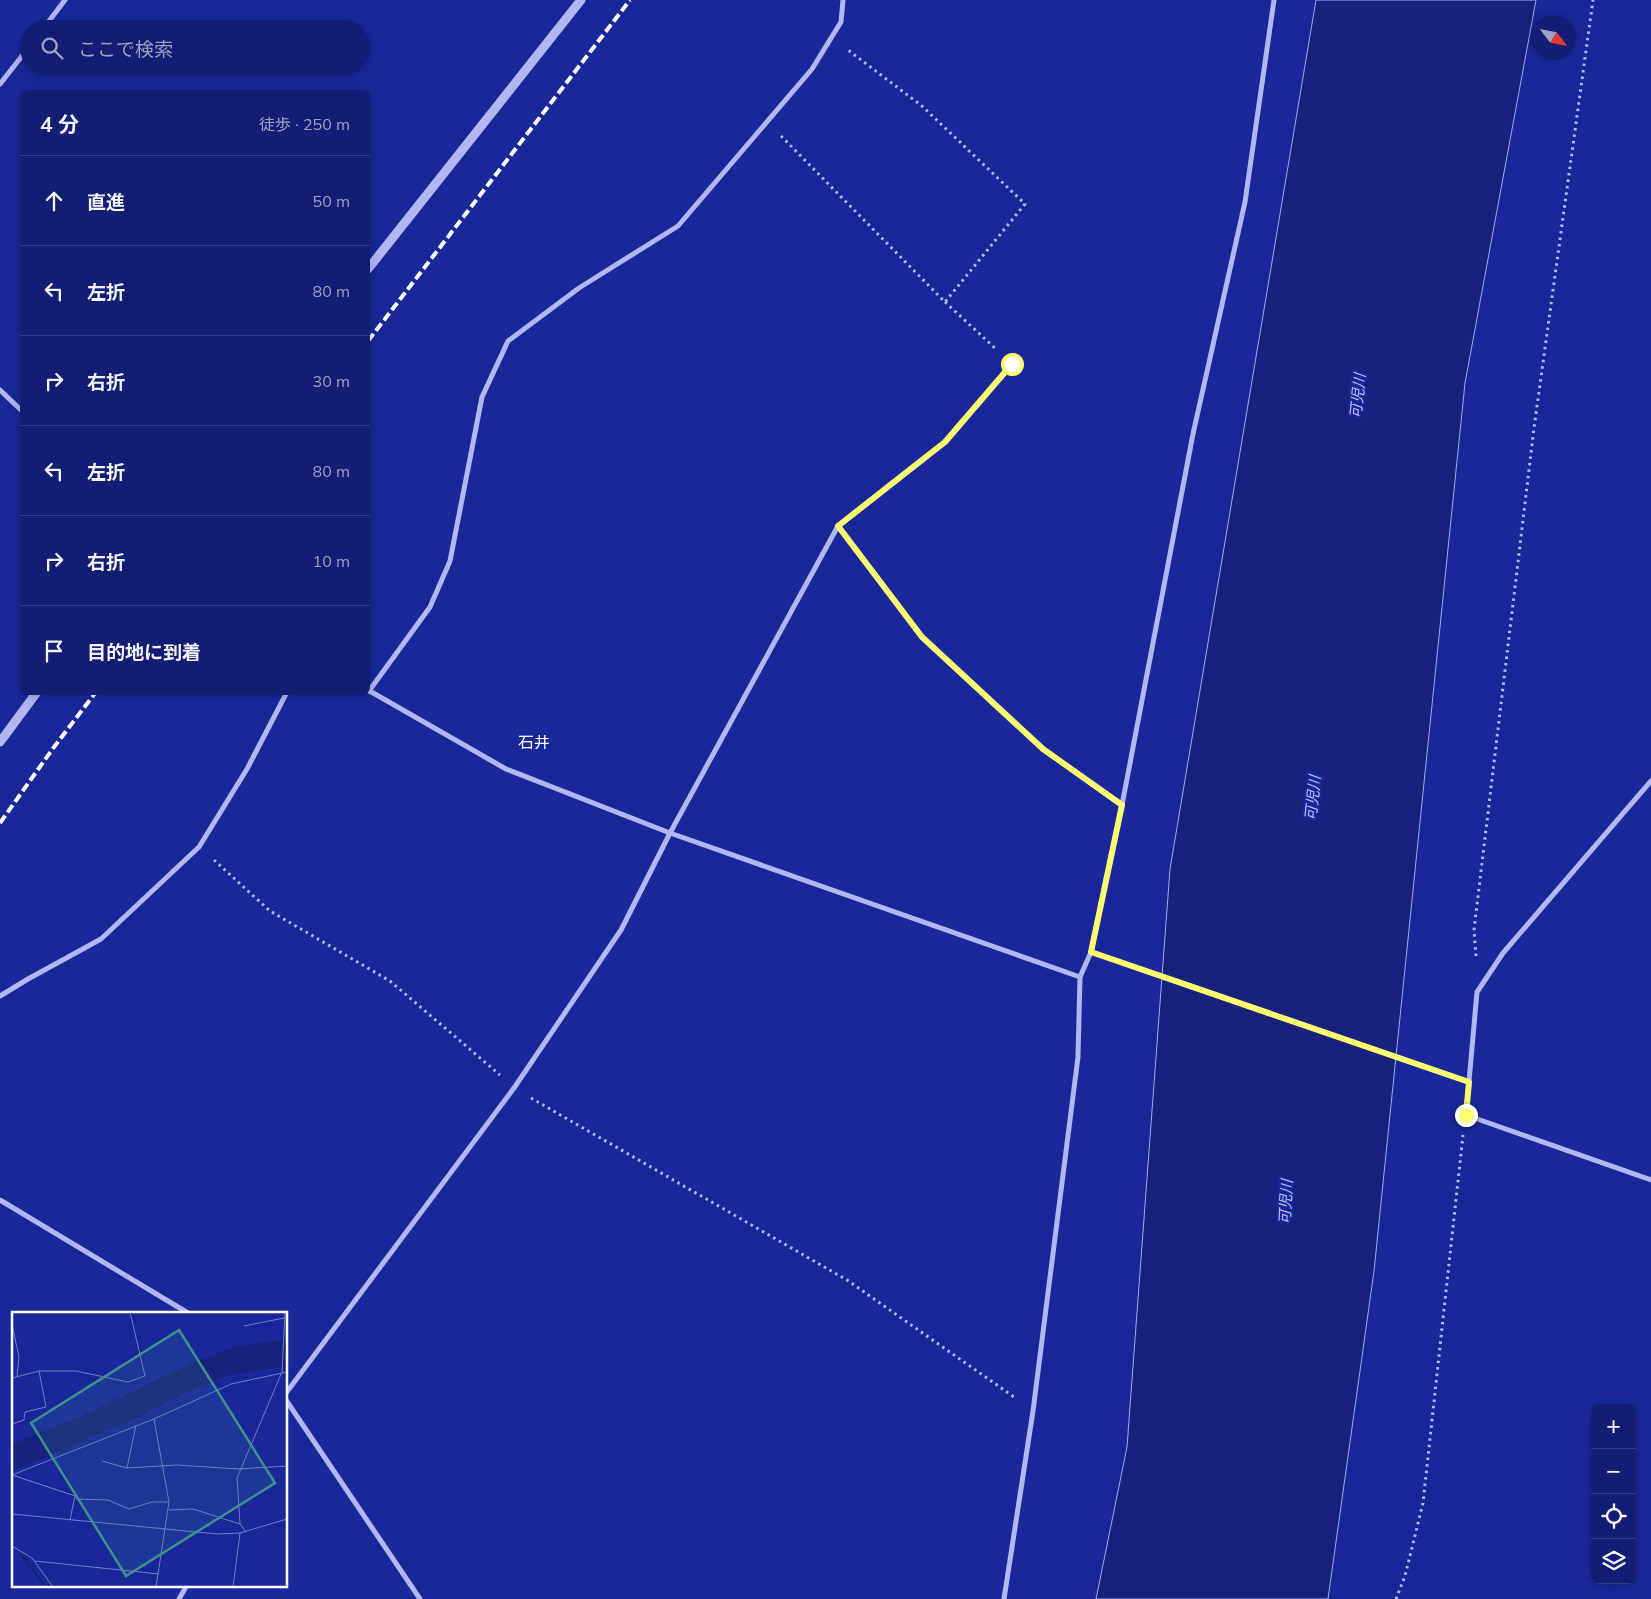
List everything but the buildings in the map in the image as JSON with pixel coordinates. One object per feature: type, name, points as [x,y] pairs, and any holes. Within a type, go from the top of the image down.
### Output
[{"type":"street","points":[[50,20],[65,0]]},
{"type":"street","points":[[370,266],[581,0]]},
{"type":"street","points":[[370,687],[430,607],[450,561],[482,397],[508,340],[579,288],[678,226],[812,69],[841,22],[844,0]]},
{"type":"street","points":[[1004,1599],[1033,1410],[1078,1057],[1080,977],[1091,952],[1122,805],[1193,434],[1245,202],[1274,0]]},
{"type":"street","points":[[0,84],[20,58]]},
{"type":"street","points":[[288,1390],[514,1088],[621,930],[670,833],[838,526],[945,442],[1012,364]]},
{"type":"street","points":[[0,390],[20,409]]},
{"type":"street","points":[[838,526],[922,637],[1043,749],[1122,805]]},
{"type":"street","points":[[370,691],[506,769],[670,833],[1080,977]]},
{"type":"street","points":[[0,742],[35,695]]},
{"type":"street","points":[[0,996],[101,939],[199,846],[247,769],[285,695]]},
{"type":"street","points":[[1651,781],[1503,953],[1477,992],[1466,1115],[1651,1180]]},
{"type":"street","points":[[0,1200],[186,1312]]},
{"type":"street","points":[[288,1403],[420,1599]]},
{"type":"street","points":[[179,1599],[186,1586]]},
{"type":"path","points":[[1477,992],[1474,930],[1534,428],[1592,0]]},
{"type":"path","points":[[831,38],[922,106],[1026,204],[945,302]]},
{"type":"path","points":[[767,122],[945,302],[1012,364]]},
{"type":"path","points":[[199,846],[270,910],[390,981],[514,1088],[847,1280],[1033,1410]]},
{"type":"path","points":[[1091,952],[1469,1082]]},
{"type":"path","points":[[1396,1599],[1423,1503],[1466,1115]]},
{"type":"water","name":"可児川","points":[[1316,0],[1536,0],[1533,15],[1531,15],[1531,27],[1465,383],[1374,1271],[1328,1599],[1096,1599],[1127,1447],[1170,869]]},
{"type":"railway","points":[[370,338],[630,0]]},
{"type":"railway","points":[[0,823],[94,695]]},
{"type":"district","name":"石井","points":[[534,742]]},
{"type":"route","points":[[1012,364],[945,442],[838,526],[922,637],[1043,749],[1122,805],[1091,952],[1469,1082],[1466,1115]]}]
